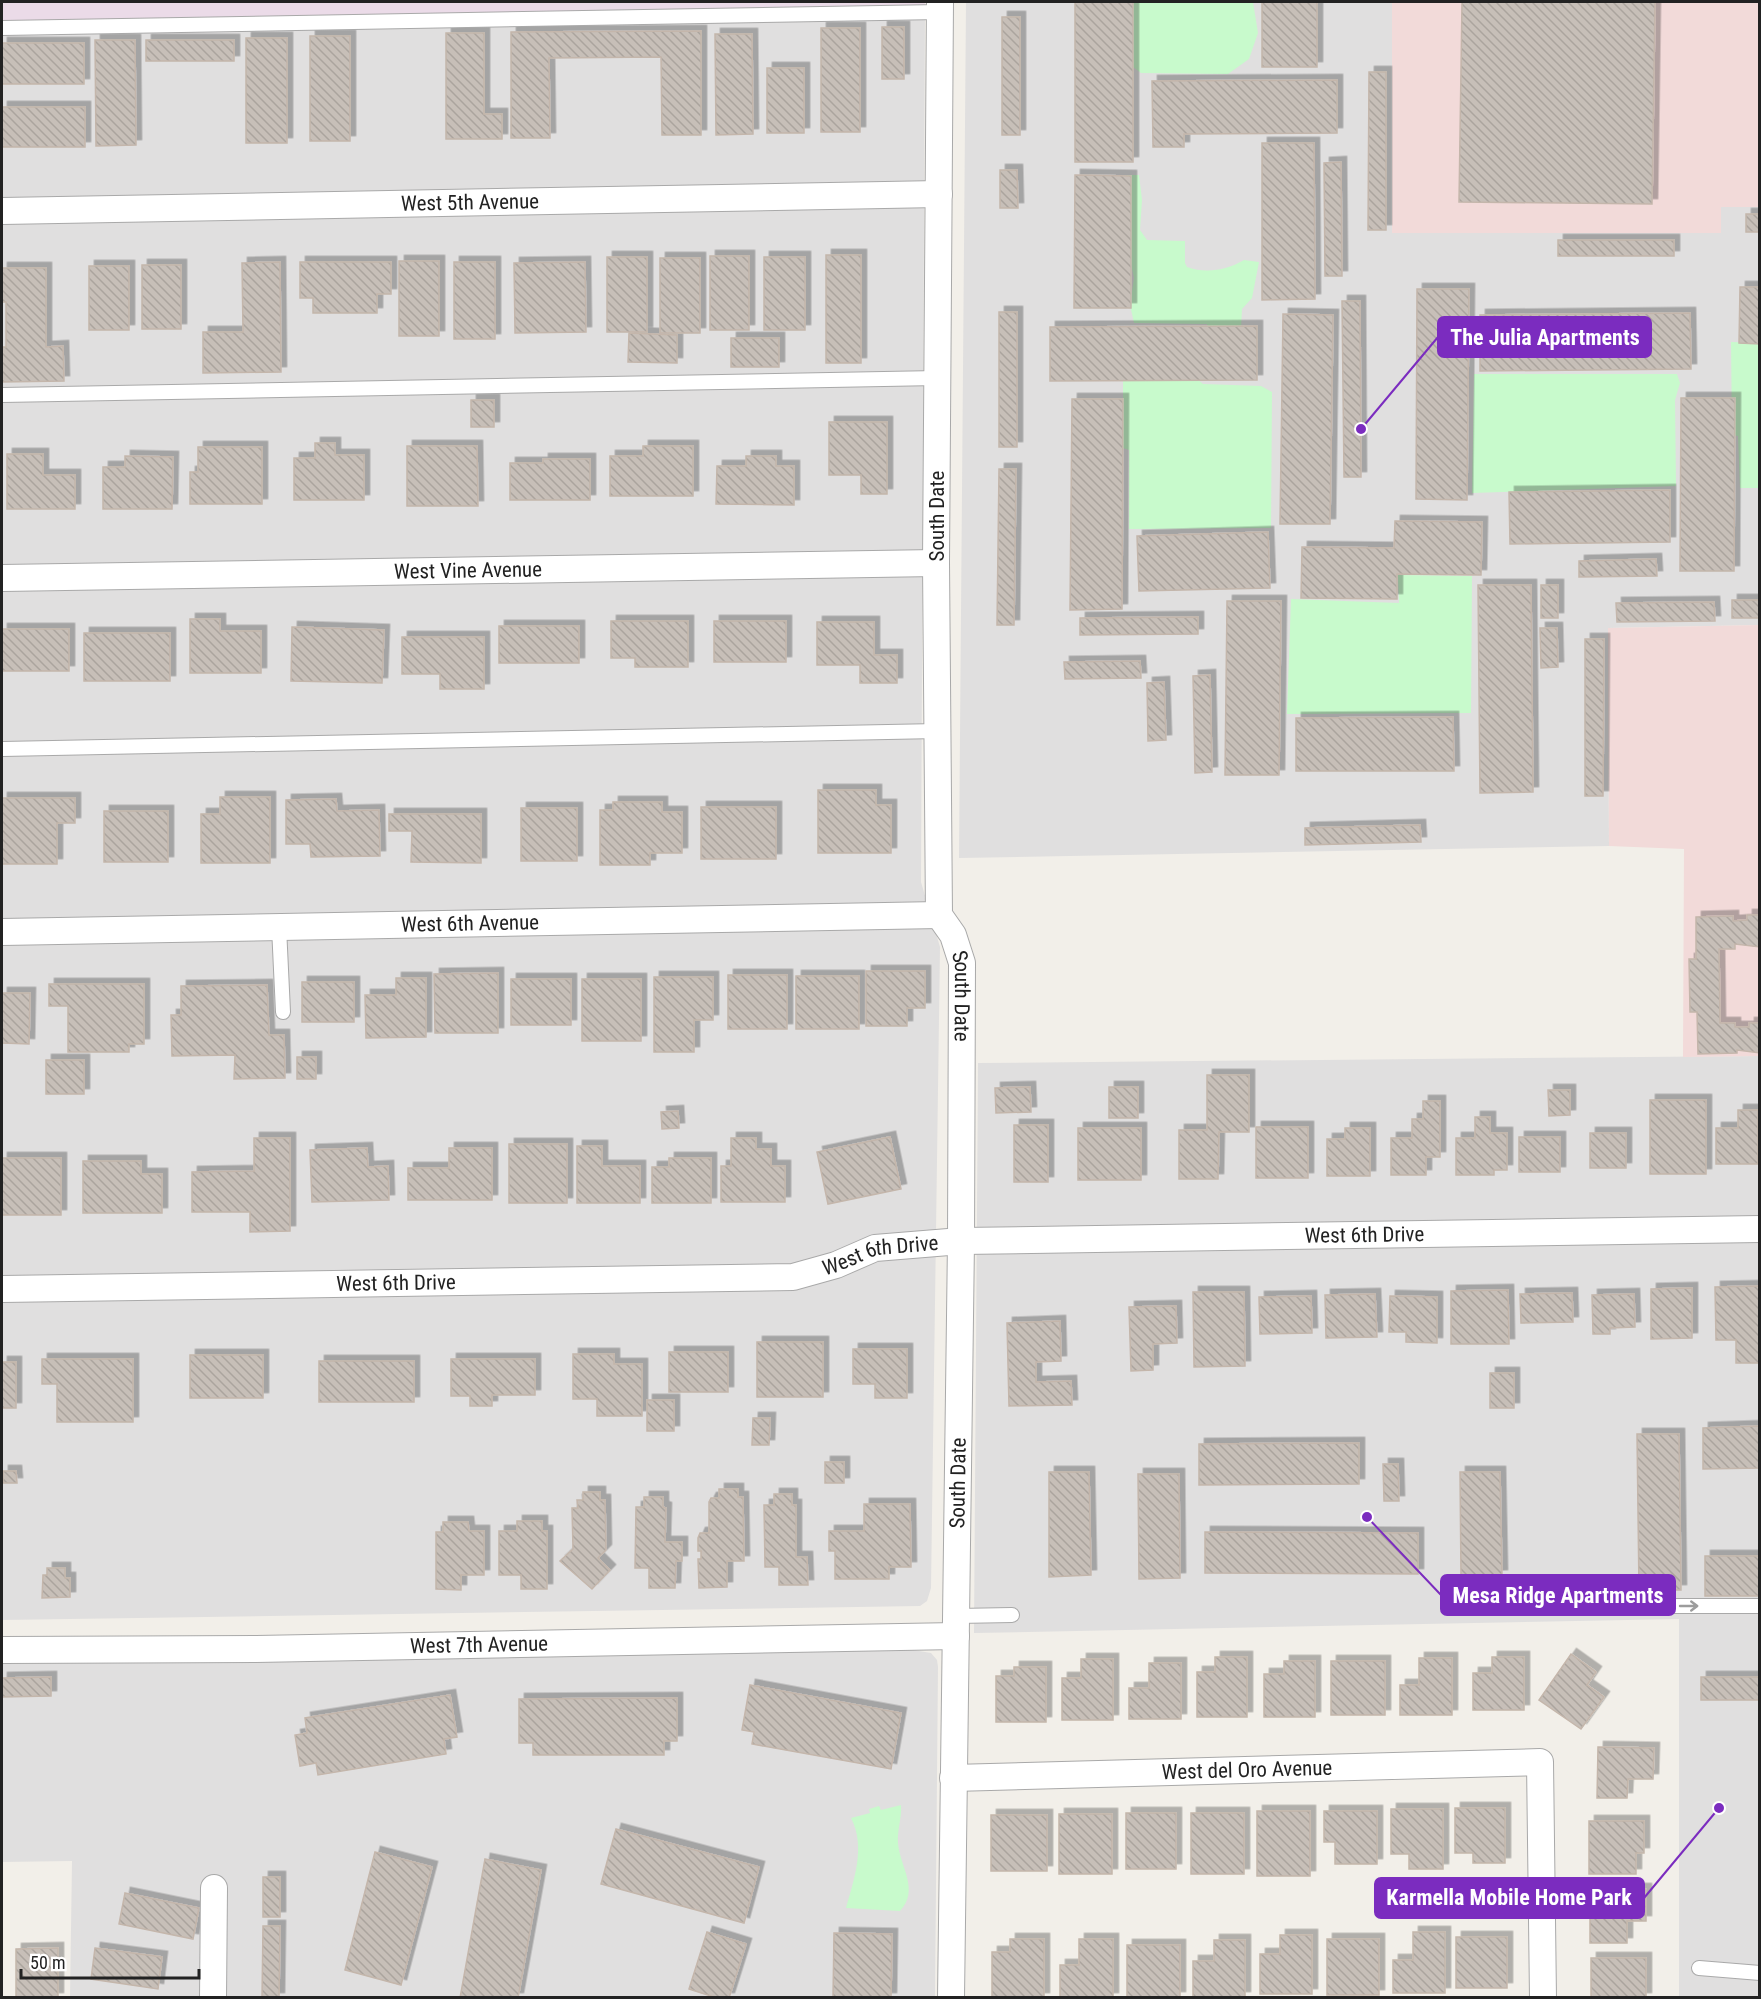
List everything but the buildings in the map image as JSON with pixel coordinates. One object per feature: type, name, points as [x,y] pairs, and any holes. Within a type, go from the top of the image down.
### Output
[{"type":"street","name":"South Date","points":[[940,7],[936,563],[939,915],[953,935],[962,963],[961,1241],[951,1998]]},
{"type":"street","name":"West 5th Avenue","points":[[2,211],[939,194]]},
{"type":"street","name":"West Vine Avenue","points":[[2,578],[936,563]]},
{"type":"street","name":"West 6th Avenue","points":[[2,932],[939,915]]},
{"type":"street","name":"West 6th Drive","points":[[2,1289],[793,1277],[836,1265],[875,1248],[961,1241],[1760,1229]]},
{"type":"street","name":"West 7th Avenue","points":[[2,1650],[256,1649],[956,1626]]},
{"type":"street","name":"West del Oro Avenue","points":[[953,1778],[1540,1762],[1543,1998]]},
{"type":"street","points":[[213,1998],[214,1888]]},
{"type":"lane","points":[[2,28],[940,7]]},
{"type":"lane","points":[[2,395],[938,378]]},
{"type":"lane","points":[[2,749],[938,731]]},
{"type":"lane","points":[[279,927],[283,1012]]},
{"type":"lane","points":[[1609,1606],[1760,1606]]},
{"type":"lane","points":[[956,1626],[1012,1615]]},
{"type":"lane","points":[[1699,1968],[1760,1973]]},
{"type":"shaded area","points":[[2,2],[925,2],[925,6],[2,24]]},
{"type":"shaded area","points":[[966,2],[1392,2],[1392,233],[1721,233],[1721,207],[1759,207],[1759,625],[1608,628],[1609,846],[959,858]]},
{"type":"shaded area","points":[[1392,2],[1759,2],[1759,207],[1721,207],[1721,233],[1392,233]]},
{"type":"shaded area","points":[[925,6],[921,882],[940,947],[931,1588],[927,1601],[920,1606],[2,1620],[2,24]]},
{"type":"shaded area","points":[[1759,625],[1759,1056],[1683,1057],[1684,849],[1609,846],[1608,628]]},
{"type":"shaded area","points":[[1759,1056],[1759,1997],[1679,1997],[1679,1619],[974,1633],[978,1063]]},
{"type":"shaded area","points":[[913,1650],[931,1653],[937,1660],[938,1667],[935,1997],[70,1997],[72,1861],[2,1862],[2,1664]]},
{"type":"green space","points":[[1125,2],[1253,2],[1258,33],[1249,59],[1228,74],[1141,73],[1133,67],[1128,45]]},
{"type":"green space","points":[[1126,175],[1139,175],[1142,200],[1140,230],[1147,240],[1185,241],[1187,267],[1209,270],[1231,266],[1244,260],[1259,262],[1252,298],[1242,309],[1241,328],[1208,329],[1207,324],[1134,323],[1130,305],[1134,278],[1129,255]]},
{"type":"green space","points":[[1731,342],[1759,343],[1759,488],[1740,488],[1738,436],[1732,435]]},
{"type":"green space","points":[[1474,374],[1677,374],[1680,383],[1675,400],[1676,486],[1472,493]]},
{"type":"green space","points":[[1123,378],[1197,379],[1203,384],[1261,386],[1272,392],[1271,528],[1129,529],[1129,450],[1123,448]]},
{"type":"green space","points":[[1398,575],[1472,576],[1471,713],[1287,714],[1291,599],[1399,603]]},
{"type":"green space","points":[[901,1805],[898,1843],[909,1887],[906,1903],[900,1911],[846,1908],[858,1852],[858,1840],[851,1818],[870,1813],[869,1809],[879,1806],[881,1810]]},
{"type":"place","name":"The Julia Apartments","points":[[1361,429]]},
{"type":"place","name":"Mesa Ridge Apartments","points":[[1367,1517]]},
{"type":"place","name":"Karmella Mobile Home Park","points":[[1719,1808]]}]
